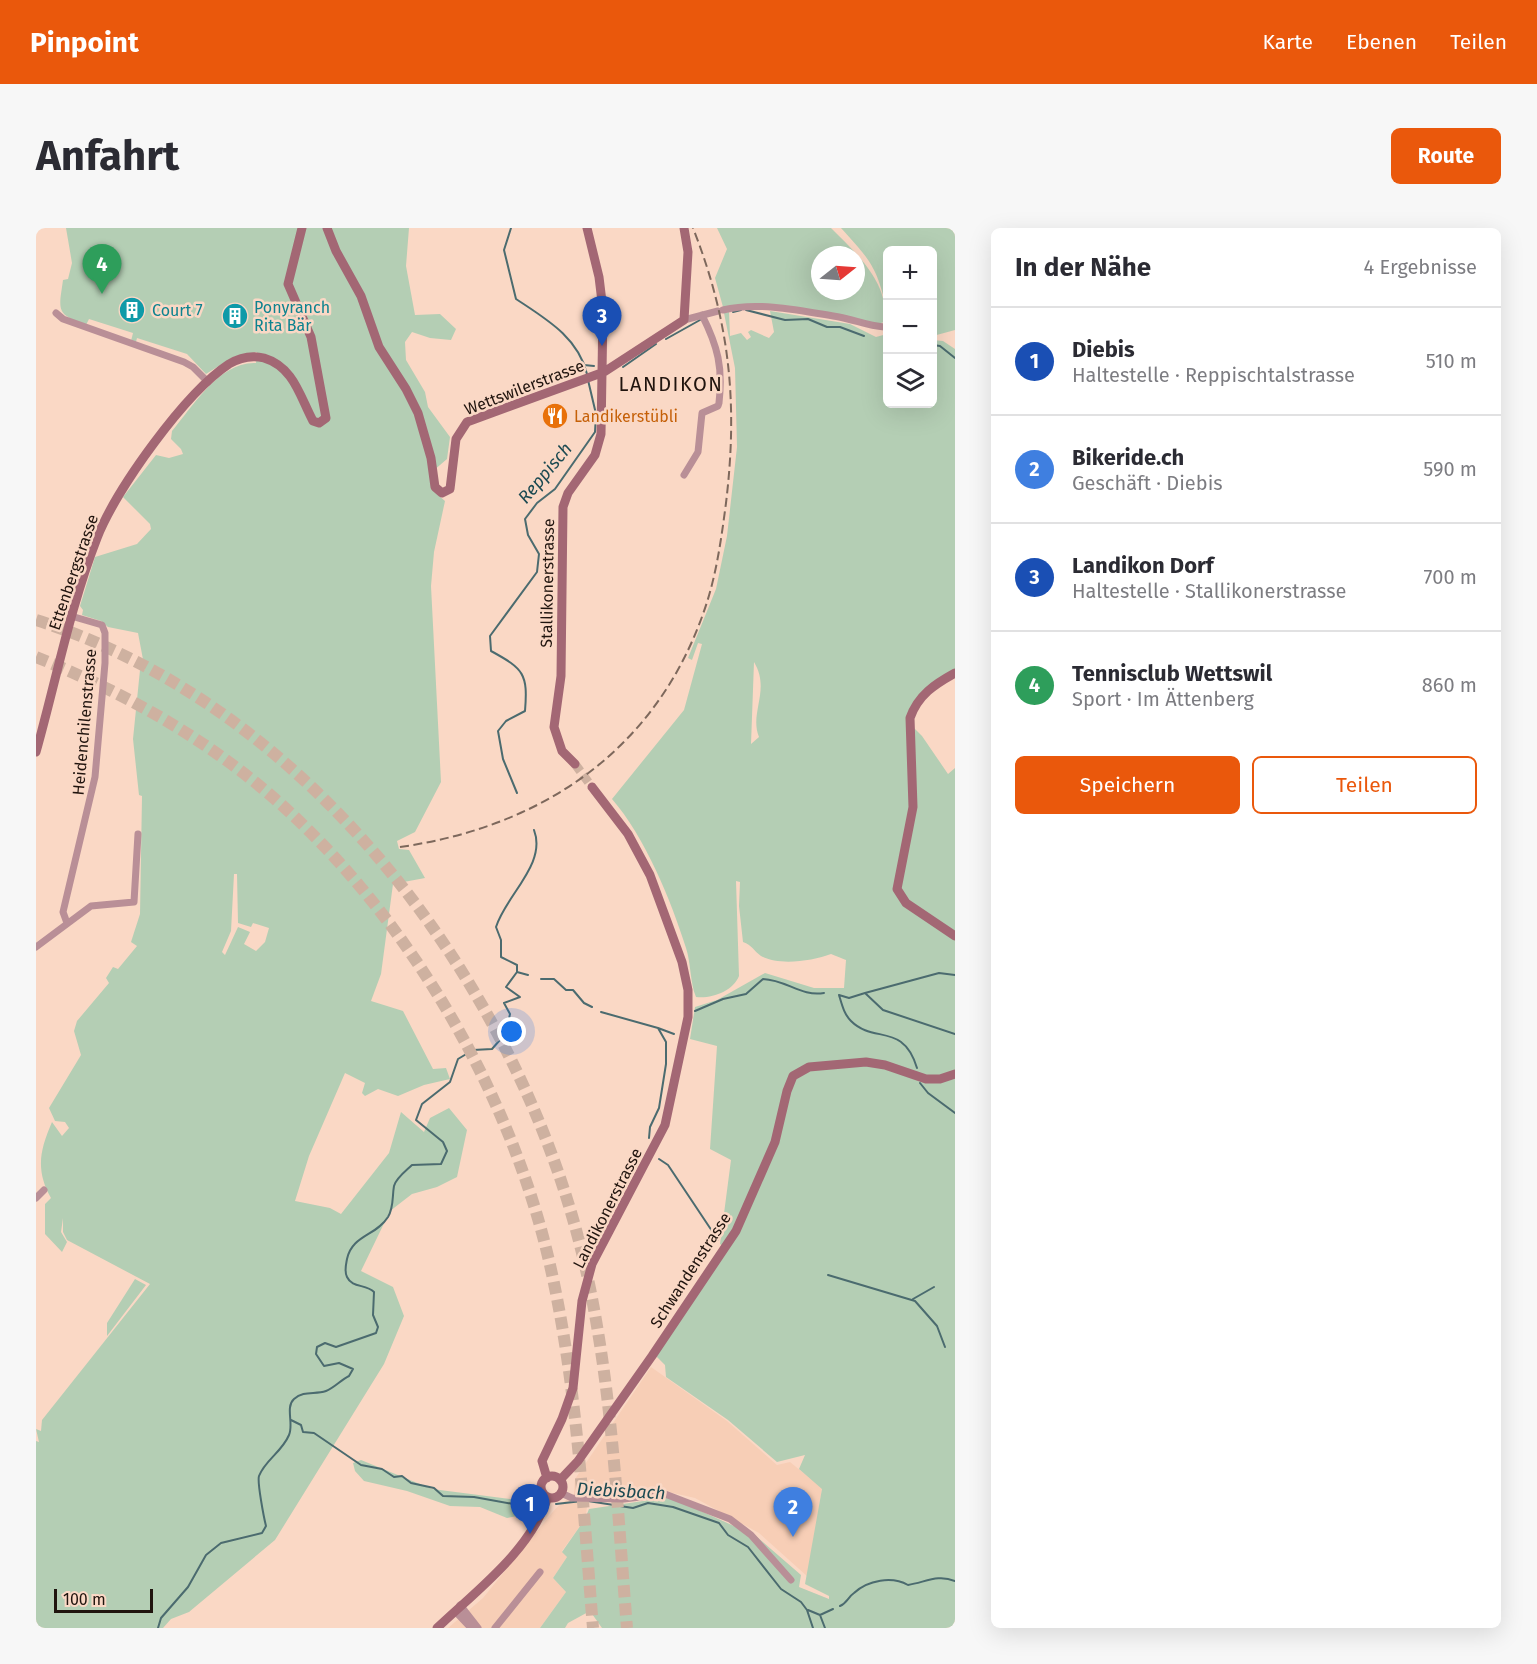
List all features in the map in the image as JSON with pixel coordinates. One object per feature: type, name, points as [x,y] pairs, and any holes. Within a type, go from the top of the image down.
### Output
[{"type":"street","name":"Ettenbergstrasse","points":[[36,752],[71,616],[97,538],[109,512],[159,440],[208,382],[235,361],[259,358],[275,363],[302,393],[313,421],[320,423],[325,420],[327,414],[311,337],[288,284],[302,228]]},
{"type":"street","name":"Wettswilerstrasse","points":[[327,228],[336,251],[361,296],[379,347],[418,412],[431,458],[435,486],[439,492],[446,493],[450,489],[456,439],[467,422],[604,372]]},
{"type":"street","name":"Stallikonerstrasse","points":[[575,764],[562,751],[556,736],[554,716],[561,680],[562,514],[568,493],[595,455],[599,444],[604,372],[602,297],[587,228]]},
{"type":"street","points":[[684,228],[688,252],[684,320]]},
{"type":"street","points":[[604,372],[684,320],[721,310],[765,308],[810,313],[865,326],[883,327]]},
{"type":"street","points":[[56,312],[63,319],[184,362],[193,367],[208,382]]},
{"type":"street","points":[[684,475],[698,452],[702,413],[718,406],[722,375],[715,344],[702,315]]},
{"type":"street","name":"Heidenchilenstrasse","points":[[67,923],[64,908],[95,777],[105,653],[102,625],[71,616]]},
{"type":"street","points":[[955,673],[926,692],[914,707],[909,726],[913,807],[897,889],[906,903],[955,936]]},
{"type":"street","name":"Landikonerstrasse","points":[[546,1478],[542,1461],[562,1419],[573,1388],[582,1301],[592,1264],[665,1125],[688,1017],[686,977],[676,942],[641,856],[619,819],[592,788]]},
{"type":"street","points":[[36,947],[91,906],[134,902],[138,834]]},
{"type":"street","name":"Schwandenstrasse","points":[[560,1480],[591,1442],[736,1231],[772,1150],[789,1083],[796,1073],[809,1067],[866,1062],[885,1065],[926,1079],[940,1079],[955,1074]]},
{"type":"street","points":[[36,1198],[44,1190]]},
{"type":"street","points":[[548,1497],[542,1489],[546,1478],[555,1477],[560,1480],[561,1493]]},
{"type":"street","points":[[548,1497],[557,1497],[561,1493]]},
{"type":"street","points":[[561,1493],[572,1498],[624,1499],[665,1494],[730,1520],[751,1535],[791,1580]]},
{"type":"street","points":[[437,1628],[518,1548],[538,1522],[548,1497]]},
{"type":"street","points":[[495,1628],[540,1572]]},
{"type":"street","points":[[458,1608],[471,1628]]},
{"type":"street","points":[[458,1608],[478,1628]]},
{"type":"shaded area","points":[[651,1367],[727,1421],[777,1465],[790,1462],[822,1488],[808,1577],[759,1533],[695,1498],[664,1491],[588,1502],[585,1519],[562,1551],[567,1557],[553,1578],[566,1592],[540,1628],[448,1628],[483,1598],[556,1508],[574,1494],[575,1479]]},
{"type":"green space","points":[[66,228],[409,228],[406,266],[415,315],[440,314],[456,329],[451,340],[430,338],[412,332],[405,342],[406,360],[425,392],[428,407],[450,437],[447,459],[433,471],[438,495],[445,501],[434,552],[431,586],[441,782],[415,832],[397,841],[399,849],[409,850],[425,878],[393,884],[381,974],[371,1001],[403,1011],[433,1069],[446,1068],[450,1079],[424,1085],[398,1096],[378,1089],[365,1096],[362,1093],[365,1083],[345,1073],[309,1156],[295,1201],[330,1208],[341,1214],[389,1153],[401,1112],[424,1132],[430,1118],[449,1108],[467,1130],[457,1177],[437,1187],[412,1194],[390,1211],[361,1271],[393,1287],[404,1316],[384,1364],[275,1540],[189,1612],[171,1619],[163,1628],[36,1628],[36,1441],[39,1442],[36,1429],[41,1431],[42,1420],[150,1284],[67,1240],[63,1232],[63,1218],[61,1232],[67,1242],[62,1252],[45,1234],[45,1204],[51,1198],[41,1170],[44,1143],[52,1122],[62,1136],[69,1128],[65,1122],[55,1121],[49,1108],[81,1055],[74,1031],[77,1021],[109,983],[106,978],[113,967],[118,969],[137,946],[131,942],[140,914],[142,796],[139,795],[133,739],[140,670],[145,670],[138,633],[108,627],[101,621],[82,615],[83,610],[80,606],[95,557],[137,544],[151,529],[150,524],[123,497],[156,455],[169,458],[183,454],[171,439],[172,431],[208,387],[231,369],[243,364],[256,363],[257,352],[233,357],[206,374],[187,354],[137,338],[136,342],[131,341],[133,333],[89,319],[86,325],[69,318],[61,310],[60,305],[63,280],[68,279],[72,263]],"holes":[[[234,874],[237,874],[238,923],[251,927],[253,923],[269,928],[265,942],[256,951],[244,944],[250,932],[238,927],[225,955],[222,952],[231,931]]]},
{"type":"green space","points":[[717,228],[831,228],[849,246],[811,246],[811,300],[865,300],[865,265],[877,282],[882,295],[883,322],[878,324],[813,311],[723,307],[715,278],[727,249]]},
{"type":"green space","points":[[841,228],[955,228],[955,330],[937,335],[937,246],[883,246],[883,296],[872,265],[865,256],[865,246],[856,246]]},
{"type":"green space","points":[[770,311],[850,324],[876,337],[883,335],[883,408],[937,408],[937,340],[943,341],[955,349],[955,669],[932,684],[919,696],[906,720],[922,736],[948,774],[955,768],[955,1628],[602,1628],[590,1611],[568,1623],[565,1628],[540,1628],[566,1592],[553,1578],[567,1557],[562,1552],[585,1519],[589,1509],[670,1497],[756,1536],[801,1575],[799,1587],[829,1599],[829,1596],[805,1584],[822,1489],[799,1469],[805,1455],[777,1462],[728,1420],[666,1377],[665,1365],[656,1356],[727,1249],[720,1244],[731,1160],[710,1149],[717,1046],[690,1039],[695,1007],[717,1000],[765,973],[814,988],[844,988],[846,960],[831,954],[815,959],[786,962],[761,956],[743,942],[739,906],[740,882],[736,881],[739,976],[732,986],[721,993],[709,997],[696,997],[686,948],[665,890],[646,850],[612,799],[684,710],[702,644],[698,643],[692,660],[688,658],[716,589],[727,536],[737,447],[735,368],[724,313],[729,312],[730,336],[741,333],[747,340],[751,337],[748,332],[751,330],[769,338],[774,332]],"holes":[[[754,662],[761,682],[756,719],[759,737],[751,744]]]},
{"type":"green space","points":[[135,1279],[146,1285],[107,1336],[107,1323]]},
{"type":"green space","points":[[361,1460],[432,1489],[534,1502],[528,1514],[507,1518],[480,1507],[450,1506],[407,1491],[364,1481],[355,1471],[353,1463]]},
{"type":"waterway","name":"Reppisch","points":[[511,228],[504,250],[516,299],[549,322],[568,339],[583,361],[587,374]]},
{"type":"waterway","points":[[733,312],[741,310]]},
{"type":"waterway","points":[[746,310],[785,320],[808,319],[827,327],[840,327],[864,336]]},
{"type":"waterway","points":[[666,339],[700,320]]},
{"type":"waterway","points":[[623,367],[656,344]]},
{"type":"waterway","points":[[937,346],[955,358]]},
{"type":"waterway","points":[[584,365],[594,366]]},
{"type":"waterway","name":"Reppisch","points":[[517,793],[503,759],[498,731],[506,721],[525,711],[526,689],[522,674],[517,668],[491,651],[490,636],[537,572],[539,554],[528,535],[525,519],[537,503],[555,489],[595,432],[596,414],[588,380]]},
{"type":"waterway","name":"Reppisch","points":[[158,1628],[161,1618],[188,1587],[206,1555],[221,1543],[262,1533],[266,1526],[259,1476],[289,1435],[291,1402],[298,1396],[329,1390],[349,1376],[353,1369],[339,1363],[324,1366],[316,1354],[317,1347],[325,1343],[336,1347],[376,1333],[378,1327],[373,1315],[374,1292],[349,1280],[346,1272],[347,1259],[354,1245],[388,1217],[392,1206],[394,1186],[402,1174],[412,1165],[441,1164],[447,1151],[443,1142],[416,1120],[422,1104],[450,1082],[458,1059],[473,1050],[492,1049],[506,1033],[510,1014],[504,1003],[520,997],[506,987],[517,972],[517,965],[501,957],[501,940],[496,927],[535,855],[537,843],[534,830]]},
{"type":"waterway","points":[[517,972],[528,975]]},
{"type":"waterway","points":[[865,993],[939,973],[955,975]]},
{"type":"waterway","points":[[541,979],[554,979],[566,990],[573,990],[584,1003],[592,1007]]},
{"type":"waterway","points":[[695,1011],[723,999],[746,994],[763,979],[779,982],[808,993],[824,993]]},
{"type":"waterway","points":[[839,995],[849,998],[865,993],[883,1010],[955,1034]]},
{"type":"waterway","points":[[839,995],[851,1021],[869,1032],[896,1039],[904,1044],[917,1068]]},
{"type":"waterway","points":[[601,1012],[658,1028],[666,1042],[666,1064],[659,1108],[650,1127],[649,1138]]},
{"type":"waterway","points":[[658,1028],[674,1034]]},
{"type":"waterway","points":[[920,1083],[928,1093],[955,1113]]},
{"type":"waterway","points":[[659,1159],[668,1165],[718,1240]]},
{"type":"waterway","points":[[828,1275],[915,1301],[937,1326],[945,1347]]},
{"type":"waterway","points":[[913,1299],[934,1287]]},
{"type":"waterway","name":"Diebisbach","points":[[291,1420],[301,1425],[303,1432],[314,1433],[361,1465],[382,1469],[394,1477],[402,1476],[411,1483],[434,1488],[443,1496],[474,1497],[530,1507]]},
{"type":"waterway","name":"Diebisbach","points":[[556,1504],[582,1501]]},
{"type":"waterway","name":"Diebisbach","points":[[588,1501],[633,1508],[648,1503],[673,1507],[719,1523],[728,1535],[748,1547],[781,1589],[801,1602],[807,1610],[813,1628]]},
{"type":"waterway","points":[[840,1606],[860,1589],[873,1582],[888,1580],[908,1585],[937,1578],[955,1581]]},
{"type":"waterway","points":[[808,1610],[820,1615],[833,1609]]},
{"type":"waterway","points":[[820,1615],[825,1628]]},
{"type":"tunnel","points":[[36,620],[136,662],[229,719],[314,789],[389,870],[455,961],[510,1057],[553,1158],[584,1261],[607,1398],[627,1628]]},
{"type":"tunnel","points":[[36,657],[86,678],[158,716],[204,744],[284,807],[337,860],[387,920],[431,984],[470,1052],[503,1122],[530,1193],[550,1265],[573,1400],[593,1628]]},
{"type":"tunnel","points":[[575,764],[592,787]]},
{"type":"railway","points":[[400,847],[451,837],[500,822],[545,801],[586,775],[623,743],[655,706],[682,663],[703,614],[715,573],[726,503],[731,431],[731,397],[723,330],[706,263],[693,228]]},
{"type":"place","name":"Tennisclub Wettswil","points":[[102,294]]},
{"type":"place","name":"Court 7","points":[[132,310]]},
{"type":"place","name":"Ponyranch Rita Bär","points":[[235,316]]},
{"type":"place","name":"Landikon Dorf","points":[[602,346]]},
{"type":"place","name":"Landikerstübli","points":[[555,416]]},
{"type":"place","name":"Diebis","points":[[530,1534]]},
{"type":"place","name":"Bikeride.ch","points":[[793,1537]]},
{"type":"district","name":"LANDIKON","points":[[671,384]]}]
